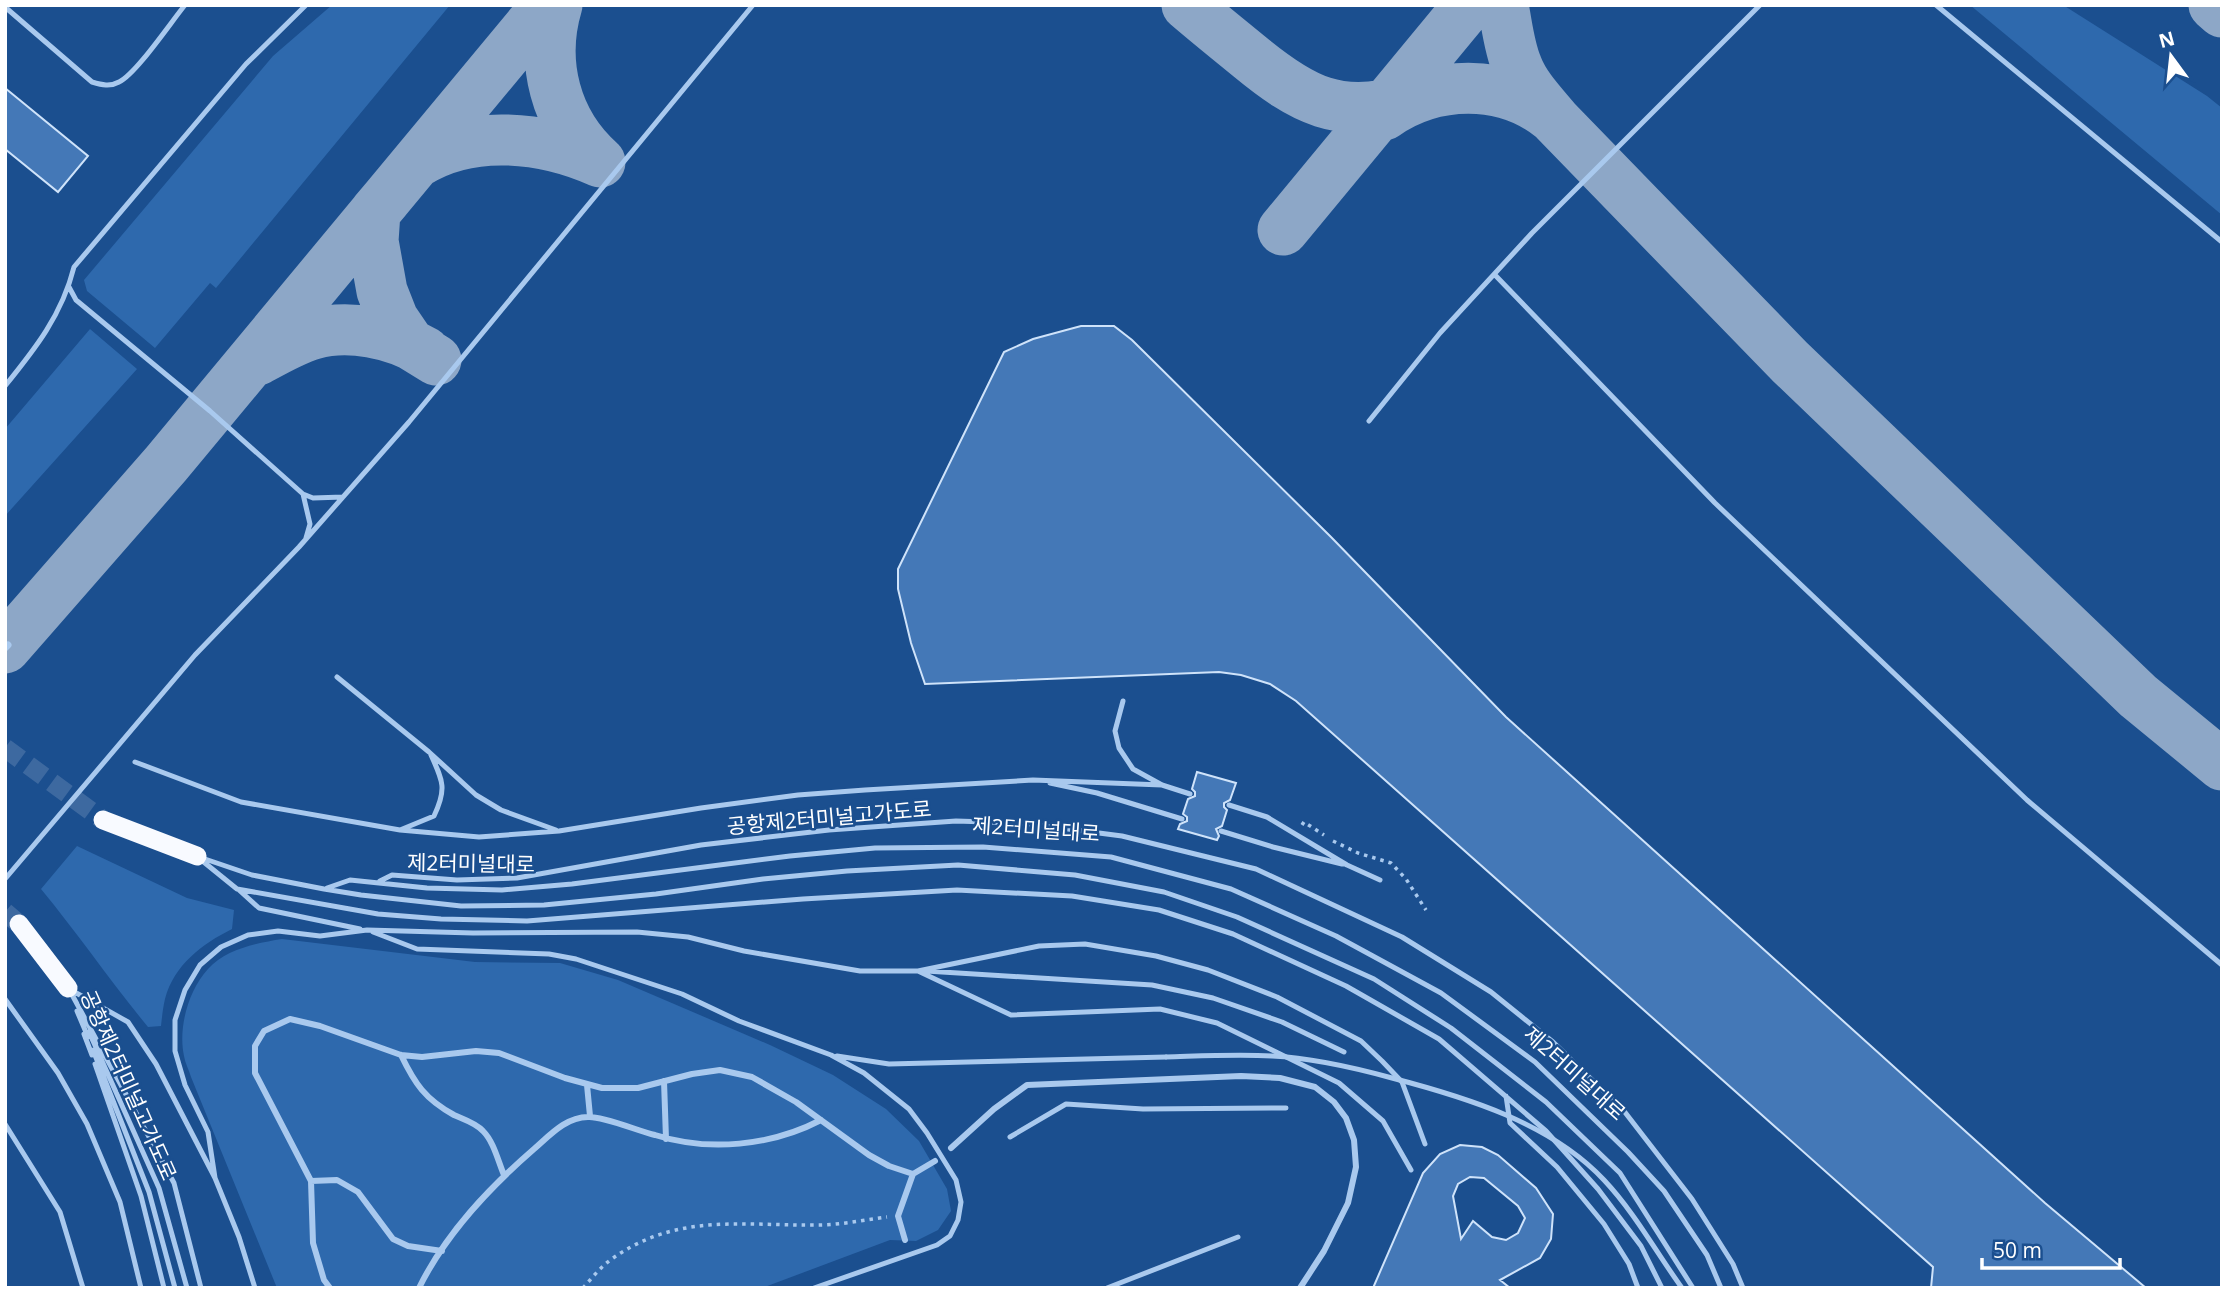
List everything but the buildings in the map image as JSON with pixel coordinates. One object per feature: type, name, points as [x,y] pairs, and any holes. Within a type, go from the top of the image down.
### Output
[{"type":"highway","name":"제2터미널대로","points":[[103,820],[197,856]]},
{"type":"highway","points":[[19,924],[68,988]]},
{"type":"street","points":[[330,1288],[324,1280],[313,1243],[311,1181],[256,1073],[255,1046],[264,1031],[290,1019],[320,1026],[401,1055],[422,1058],[476,1051],[499,1053],[602,1088],[638,1088],[720,1070],[751,1077],[773,1088],[869,1155],[889,1166],[913,1174]]},
{"type":"street","points":[[401,1055],[426,1096],[440,1107],[481,1129],[489,1138],[504,1175]]},
{"type":"street","points":[[951,1148],[994,1109],[1027,1085],[1241,1076],[1280,1078],[1315,1087],[1334,1102],[1346,1118],[1354,1140],[1356,1167],[1348,1203],[1324,1251],[1300,1288]]},
{"type":"street","points":[[664,1081],[666,1139]]},
{"type":"street","points":[[587,1085],[590,1116]]},
{"type":"street","points":[[419,1288],[453,1233],[504,1175],[559,1127],[574,1119],[590,1116],[666,1139],[695,1144],[759,1142],[800,1130],[821,1120]]},
{"type":"street","points":[[905,1240],[898,1216],[913,1174],[935,1161]]},
{"type":"street","points":[[311,1181],[337,1181],[347,1186],[358,1192],[393,1239],[408,1246],[442,1251]]},
{"type":"lane","points":[[5,7],[92,82],[104,86],[119,82],[131,74],[185,5]]},
{"type":"lane","points":[[5,386],[42,341],[69,287],[74,267],[246,64],[306,5]]},
{"type":"lane","points":[[5,879],[195,655],[299,547],[409,422],[754,5]]},
{"type":"lane","points":[[1369,421],[1440,333],[1532,233],[1760,5]]},
{"type":"lane","points":[[1936,5],[2222,242]]},
{"type":"lane","points":[[1495,275],[1715,503],[2027,800],[2222,964]]},
{"type":"lane","points":[[69,287],[76,300],[303,494],[313,498],[343,497]]},
{"type":"lane","points":[[299,547],[310,524],[303,494]]},
{"type":"lane","points":[[337,677],[476,794],[501,810],[559,831]]},
{"type":"lane","points":[[1123,701],[1115,731],[1119,748],[1133,769],[1162,785],[1190,794]]},
{"type":"lane","points":[[400,830],[434,816],[442,800],[443,780],[429,752]]},
{"type":"lane","points":[[135,762],[242,802],[400,830],[479,837],[559,831],[798,795],[901,787],[1033,780],[1162,785]]},
{"type":"lane","points":[[1033,780],[1097,793],[1182,819]]},
{"type":"lane","points":[[1229,805],[1267,817],[1348,865],[1380,880]]},
{"type":"lane","name":"공항제2터미널고가도로","points":[[377,882],[392,875],[457,880],[517,878],[701,845],[829,830],[956,821],[1022,823],[1122,836],[1255,869],[1402,937],[1491,992],[1553,1042],[1624,1111],[1692,1199],[1732,1264],[1743,1288]]},
{"type":"lane","points":[[1220,831],[1348,865]]},
{"type":"lane","name":"제2터미널대로","points":[[197,856],[252,875],[324,889],[350,880],[427,888],[502,890],[875,848],[983,847],[1111,857],[1231,889],[1336,936],[1440,993],[1535,1062],[1628,1152],[1664,1191],[1707,1255],[1721,1288]]},
{"type":"lane","name":"제2터미널대로","points":[[197,856],[237,889],[378,914],[441,919],[527,921],[957,890],[1072,895],[1160,910],[1246,939],[1346,986],[1439,1039],[1546,1131],[1598,1189],[1641,1246],[1662,1288]]},
{"type":"lane","points":[[324,889],[461,906],[544,905],[656,894],[763,879],[958,865],[1075,875],[1164,892],[1237,917],[1374,979],[1451,1028],[1546,1102],[1620,1173],[1693,1288]]},
{"type":"lane","points":[[237,889],[259,908],[367,930],[417,949],[550,954],[576,959],[682,994],[739,1021],[831,1055],[864,1073],[909,1109],[934,1144],[956,1180],[961,1202],[958,1220],[950,1237],[937,1245],[814,1288]]},
{"type":"lane","points":[[215,1178],[208,1132],[185,1085],[175,1051],[175,1020],[185,990],[200,965],[221,947],[248,935],[278,931],[320,936],[367,930],[473,933],[637,932],[688,937],[791,960],[860,971],[918,971],[1152,985],[1213,998],[1282,1023],[1344,1052]]},
{"type":"lane","points":[[918,971],[1039,946],[1085,944],[1156,956],[1208,970],[1277,997],[1361,1041],[1402,1082],[1425,1144]]},
{"type":"lane","points":[[918,971],[1011,1015],[1160,1009],[1217,1023],[1339,1083],[1384,1121],[1411,1170]]},
{"type":"lane","points":[[68,988],[128,1022],[156,1064],[215,1178],[239,1237],[255,1288]]},
{"type":"lane","points":[[68,988],[149,1192],[175,1288]]},
{"type":"lane","points":[[68,988],[174,1183],[201,1288]]},
{"type":"lane","name":"공항제2터미널고가도로","points":[[68,988],[141,1196],[164,1288]]},
{"type":"lane","name":"공항제2터미널고가도로","points":[[68,988],[159,1188],[187,1288]]},
{"type":"lane","points":[[5,999],[58,1073],[87,1124],[120,1202],[141,1288]]},
{"type":"lane","points":[[831,1055],[890,1064],[1272,1056],[1318,1060],[1408,1082],[1513,1117],[1541,1132],[1583,1161],[1604,1180],[1650,1238],[1682,1288]]},
{"type":"lane","points":[[1505,1094],[1510,1123],[1557,1167],[1604,1224],[1629,1264],[1638,1288]]},
{"type":"lane","points":[[1010,1136],[1066,1104],[1143,1109],[1286,1108]]},
{"type":"lane","points":[[5,1124],[60,1212],[82,1288]]},
{"type":"lane","points":[[1107,1288],[1238,1237]]},
{"type":"path","points":[[583,1288],[609,1261],[646,1240],[682,1228],[715,1223],[822,1225],[898,1216]]},
{"type":"shaded area","points":[[332,5],[450,5],[216,288],[210,283],[155,348],[87,291],[84,280],[273,56]]},
{"type":"shaded area","points":[[1970,5],[2063,5],[2222,108],[2222,215]]},
{"type":"shaded area","points":[[90,329],[137,369],[5,516],[5,429]]},
{"type":"shaded area","points":[[77,846],[187,898],[234,910],[232,929],[200,949],[175,976],[165,999],[161,1026],[148,1027],[41,889]]},
{"type":"shaded area","points":[[282,939],[475,962],[560,963],[618,980],[833,1075],[886,1109],[919,1141],[947,1189],[951,1211],[938,1230],[916,1241],[890,1240],[762,1288],[277,1288],[191,1077],[182,1045],[182,1034],[186,1010],[195,988],[215,962],[252,945]]},
{"type":"taxiway","points":[[5,648],[166,464],[547,5]]},
{"type":"taxiway","points":[[557,5],[550,48],[555,90],[572,129],[600,162]]},
{"type":"taxiway","points":[[1187,5],[1269,72],[1304,95],[1323,102],[1362,108],[1408,99]]},
{"type":"taxiway","points":[[1283,230],[1469,5]]},
{"type":"taxiway","points":[[1503,5],[1512,51],[1520,74],[1556,121],[1790,362],[2138,696],[2222,765]]},
{"type":"taxiway","points":[[2214,5],[2222,12]]},
{"type":"taxiway","points":[[1384,115],[1424,95],[1468,88],[1512,95],[1533,104],[1552,117]]},
{"type":"taxiway","points":[[416,163],[437,152],[460,145],[508,140],[555,147],[600,162]]},
{"type":"taxiway","points":[[386,199],[375,212],[373,241],[382,291],[393,319],[410,344],[436,360]]},
{"type":"taxiway","points":[[258,360],[306,336],[341,330],[385,335],[425,352]]},
{"type":"tunnel","points":[[5,748],[103,820]]},
{"type":"tunnel","points":[[5,912],[19,924]]}]
